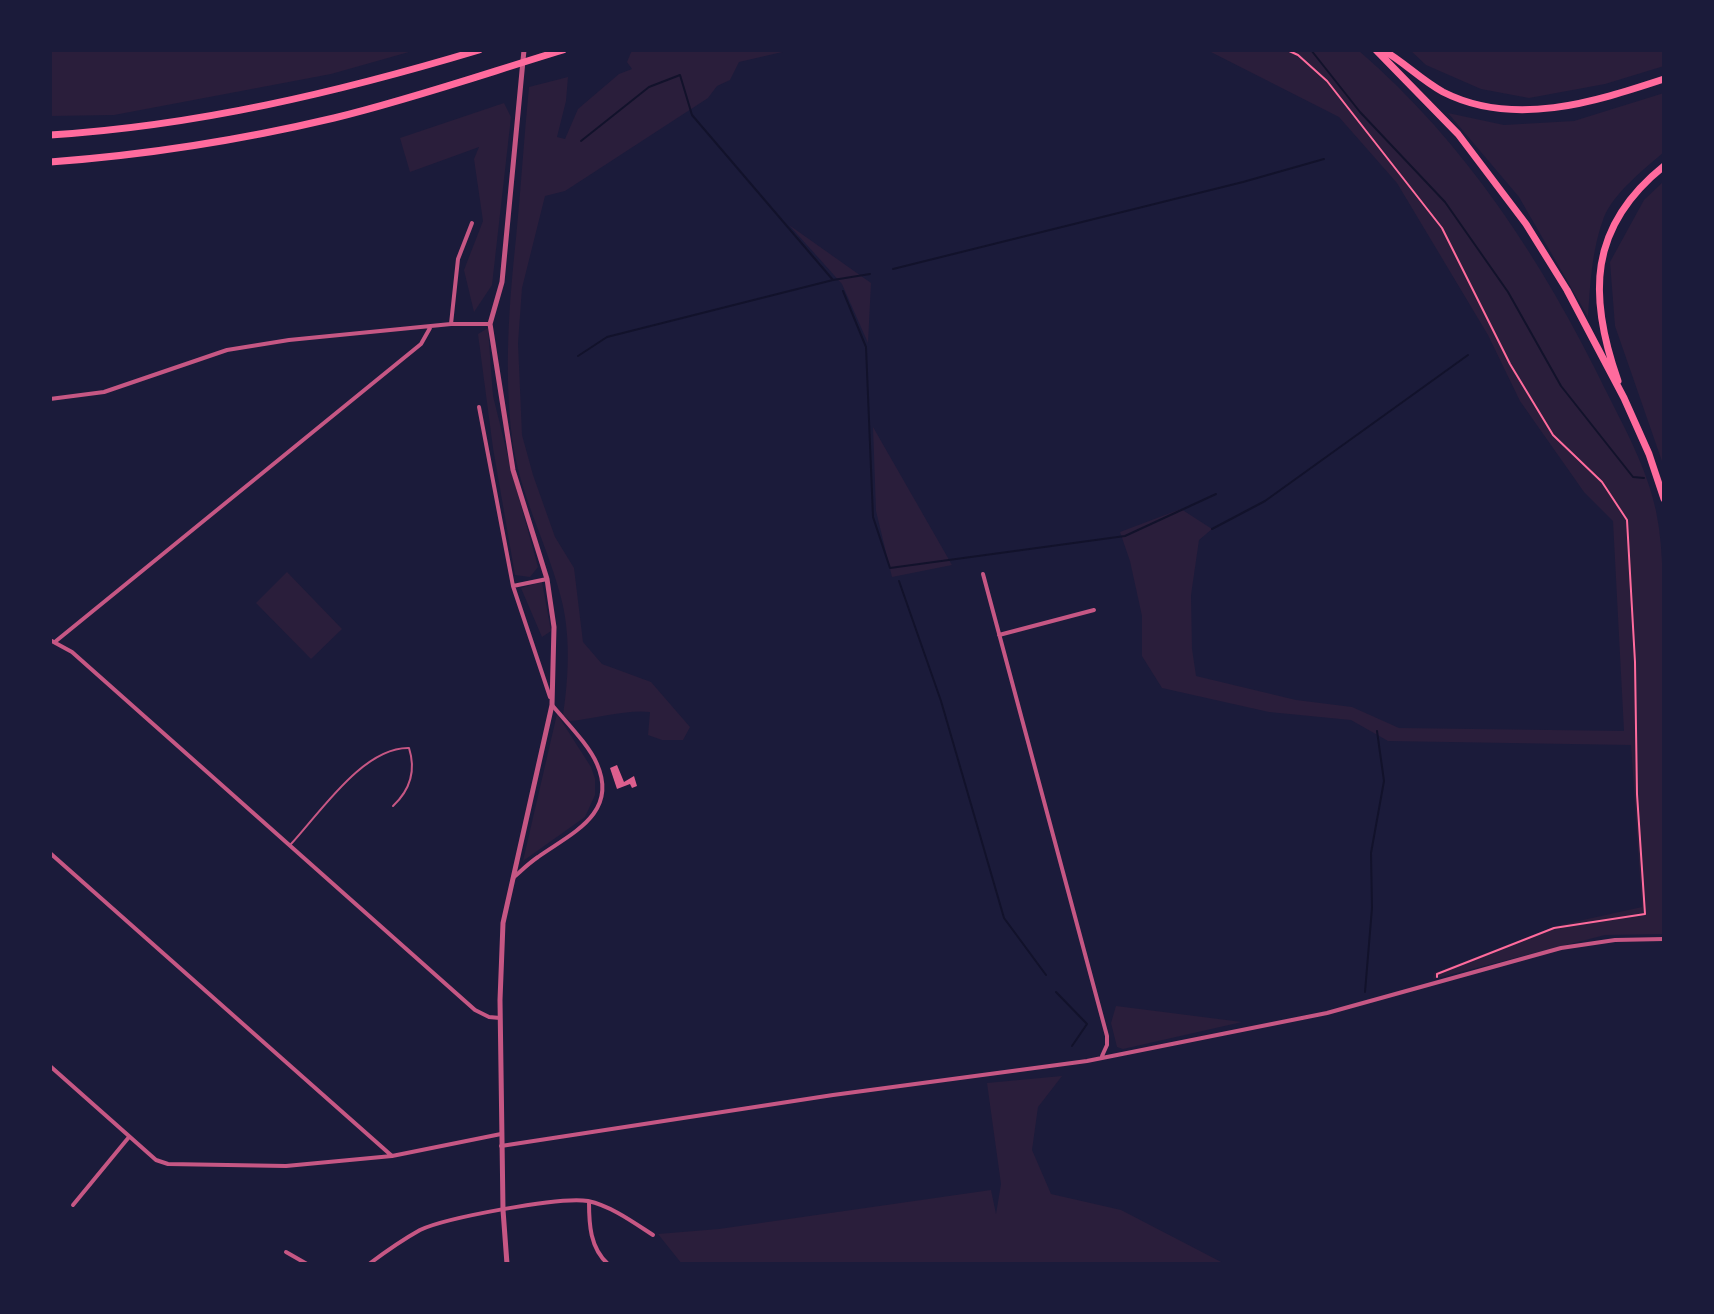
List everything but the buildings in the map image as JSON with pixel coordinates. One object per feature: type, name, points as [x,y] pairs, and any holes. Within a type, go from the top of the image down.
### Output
[{"type":"highway","points":[[50,135],[110,130],[240,110],[369,81],[479,50]]},
{"type":"highway","points":[[50,162],[183,148],[299,126],[427,93],[563,50]]},
{"type":"highway","points":[[1376,50],[1458,134],[1512,205],[1567,290],[1624,398],[1649,454],[1664,499]]},
{"type":"highway","points":[[1383,50],[1447,94],[1472,104],[1498,109],[1525,111],[1557,107],[1664,79]]},
{"type":"highway","points":[[1624,398],[1601,323],[1598,295],[1600,273],[1607,244],[1625,208],[1646,181],[1664,166]]},
{"type":"street","points":[[507,1264],[501,1146],[503,923],[552,704],[554,627],[547,579],[513,470],[490,324],[502,282],[524,50]]},
{"type":"street","points":[[451,324],[458,259],[472,223]]},
{"type":"street","points":[[50,399],[104,392],[227,350],[289,340],[451,324],[490,324]]},
{"type":"street","points":[[430,328],[421,344],[53,640],[72,652],[475,1010],[489,1017],[500,1018]]},
{"type":"street","points":[[479,407],[513,586],[552,704],[597,763],[604,787],[599,807],[579,832],[536,858],[514,877]]},
{"type":"street","points":[[983,574],[1107,1036],[1107,1045],[1100,1058]]},
{"type":"street","points":[[513,586],[547,579]]},
{"type":"street","points":[[999,635],[1094,610]]},
{"type":"street","points":[[50,853],[392,1156]]},
{"type":"street","points":[[501,1146],[1100,1058],[1327,1013],[1561,948],[1615,940],[1664,939]]},
{"type":"street","points":[[50,1066],[156,1160],[168,1164],[286,1166],[392,1156],[501,1134]]},
{"type":"street","points":[[73,1205],[129,1137]]},
{"type":"street","points":[[369,1264],[423,1229],[503,1210],[566,1200],[589,1202],[620,1215],[653,1235]]},
{"type":"street","points":[[589,1202],[592,1240],[601,1258],[608,1264]]},
{"type":"street","points":[[286,1252],[307,1264]]},
{"type":"lane","points":[[290,845],[361,767],[388,751],[409,748],[412,764],[409,784],[393,806]]},
{"type":"path","points":[[1287,50],[1298,55],[1327,81],[1442,228],[1510,364],[1553,435],[1602,482],[1627,520],[1635,662],[1637,794],[1645,914],[1554,928],[1437,974],[1436,983]]},
{"type":"shaded area","points":[[50,50],[416,50],[331,74],[114,115],[50,116]]},
{"type":"shaded area","points":[[632,50],[791,50],[739,62],[730,80],[717,86],[708,98],[565,191],[545,196],[522,288],[518,343],[522,435],[555,537],[574,568],[583,642],[602,664],[651,682],[690,727],[683,740],[662,740],[648,735],[650,712],[570,721],[563,715],[568,654],[564,609],[520,478],[510,413],[510,313],[529,87],[568,77],[557,137],[565,139],[578,109],[619,74],[632,69],[627,62]]},
{"type":"shaded area","points":[[1207,50],[1358,50],[1397,86],[1467,165],[1528,250],[1581,342],[1641,464],[1659,527],[1663,594],[1664,934],[1605,935],[1433,979],[1434,973],[1556,926],[1642,907],[1631,745],[1388,741],[1351,720],[1269,712],[1162,688],[1142,656],[1142,616],[1120,532],[1181,509],[1212,529],[1199,540],[1191,595],[1196,676],[1296,700],[1352,707],[1399,728],[1624,731],[1613,521],[1584,492],[1520,401],[1488,335],[1397,183],[1339,117]]},
{"type":"shaded area","points":[[1410,50],[1664,50],[1664,66],[1605,84],[1529,98],[1481,89],[1426,65]]},
{"type":"shaded area","points":[[1664,93],[1664,152],[1622,190],[1604,217],[1594,254],[1588,317],[1519,197],[1448,113],[1504,125],[1574,121]]},
{"type":"shaded area","points":[[504,103],[511,117],[492,285],[474,312],[464,270],[483,221],[474,159],[479,147],[410,172],[400,138]]},
{"type":"shaded area","points":[[1664,181],[1664,467],[1615,326],[1610,262],[1644,200]]},
{"type":"shaded area","points":[[789,225],[871,283],[868,343],[842,284]]},
{"type":"shaded area","points":[[488,328],[493,396],[538,567],[530,577],[515,575],[493,448],[478,334]]},
{"type":"shaded area","points":[[873,427],[952,565],[892,577],[876,511]]},
{"type":"shaded area","points":[[287,572],[342,629],[311,659],[256,603]]},
{"type":"shaded area","points":[[542,582],[551,631],[542,637],[521,588]]},
{"type":"shaded area","points":[[557,714],[591,767],[595,795],[585,817],[523,861]]},
{"type":"shaded area","points":[[1116,1006],[1242,1022],[1123,1049],[1117,1047],[1111,1023]]},
{"type":"shaded area","points":[[1062,1076],[1038,1107],[1032,1150],[1051,1194],[1121,1210],[1225,1264],[682,1264],[658,1234],[719,1229],[991,1190],[996,1214],[1001,1184],[987,1083]]},
{"type":"waterway","points":[[1311,50],[1360,112],[1445,202],[1508,292],[1561,386],[1633,477],[1644,478]]},
{"type":"waterway","points":[[581,141],[649,87],[680,75],[692,115],[833,280]]},
{"type":"waterway","points":[[893,269],[1324,159]]},
{"type":"waterway","points":[[578,356],[607,337],[833,280],[870,274]]},
{"type":"waterway","points":[[843,291],[866,347],[873,517],[890,568],[1125,536],[1216,494]]},
{"type":"waterway","points":[[1212,529],[1265,501],[1468,355]]},
{"type":"waterway","points":[[899,581],[941,701],[1004,918],[1046,975]]},
{"type":"waterway","points":[[1365,992],[1372,908],[1371,853],[1384,781],[1377,731]]},
{"type":"waterway","points":[[1056,992],[1087,1024],[1072,1046]]}]
